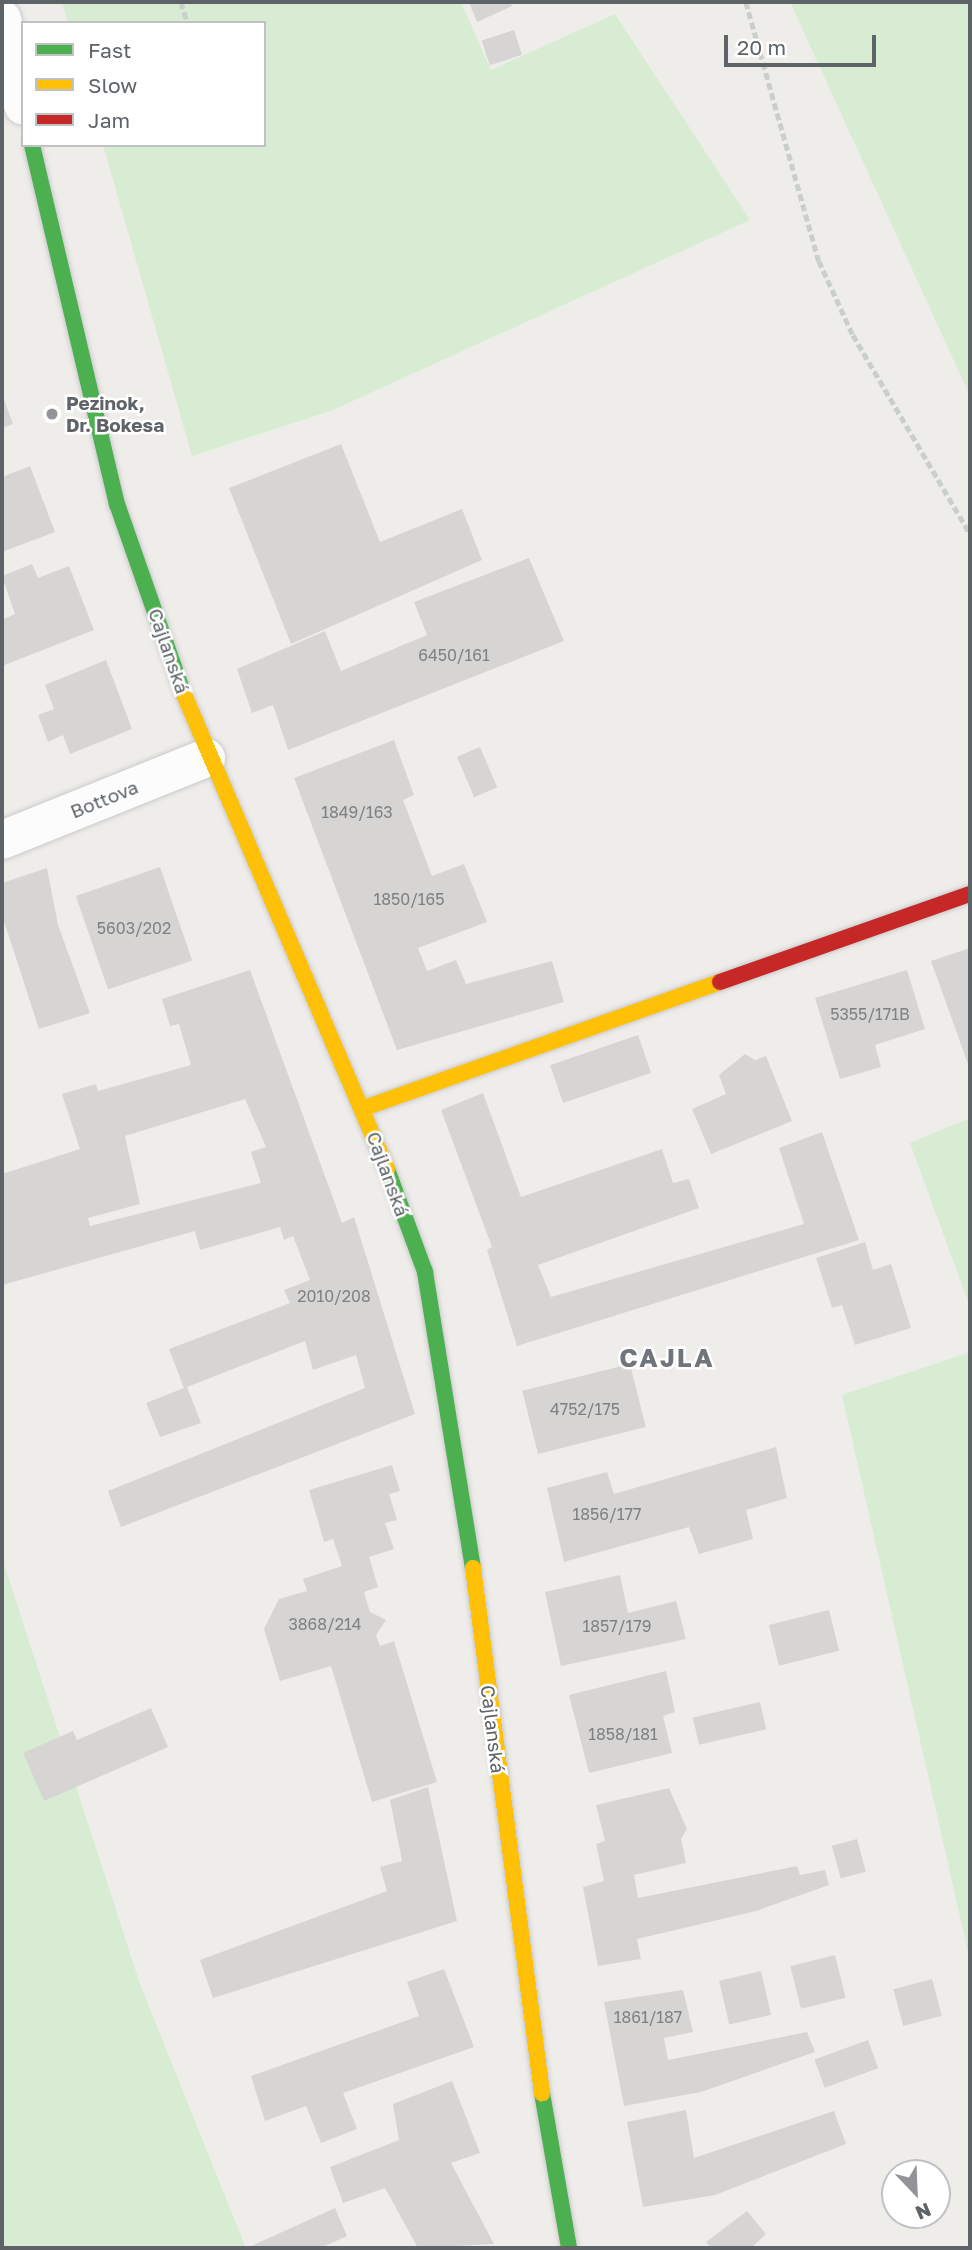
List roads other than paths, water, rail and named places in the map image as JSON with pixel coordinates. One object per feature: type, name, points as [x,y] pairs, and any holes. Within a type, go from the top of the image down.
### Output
[{"type":"street","points":[[2,19],[15,103]]},
{"type":"street","name":"Cajlanská","points":[[32,147],[117,504],[206,758],[363,1108],[425,1272],[454,1426],[556,2198],[569,2248]]},
{"type":"street","name":"Bottova","points":[[2,840],[206,758]]},
{"type":"street","points":[[363,1108],[970,894]]},
{"type":"place","name":"Pezinok, Dr. Bokesa","points":[[52,414]]},
{"type":"district","name":"CAJLA","points":[[667,1358]]}]
